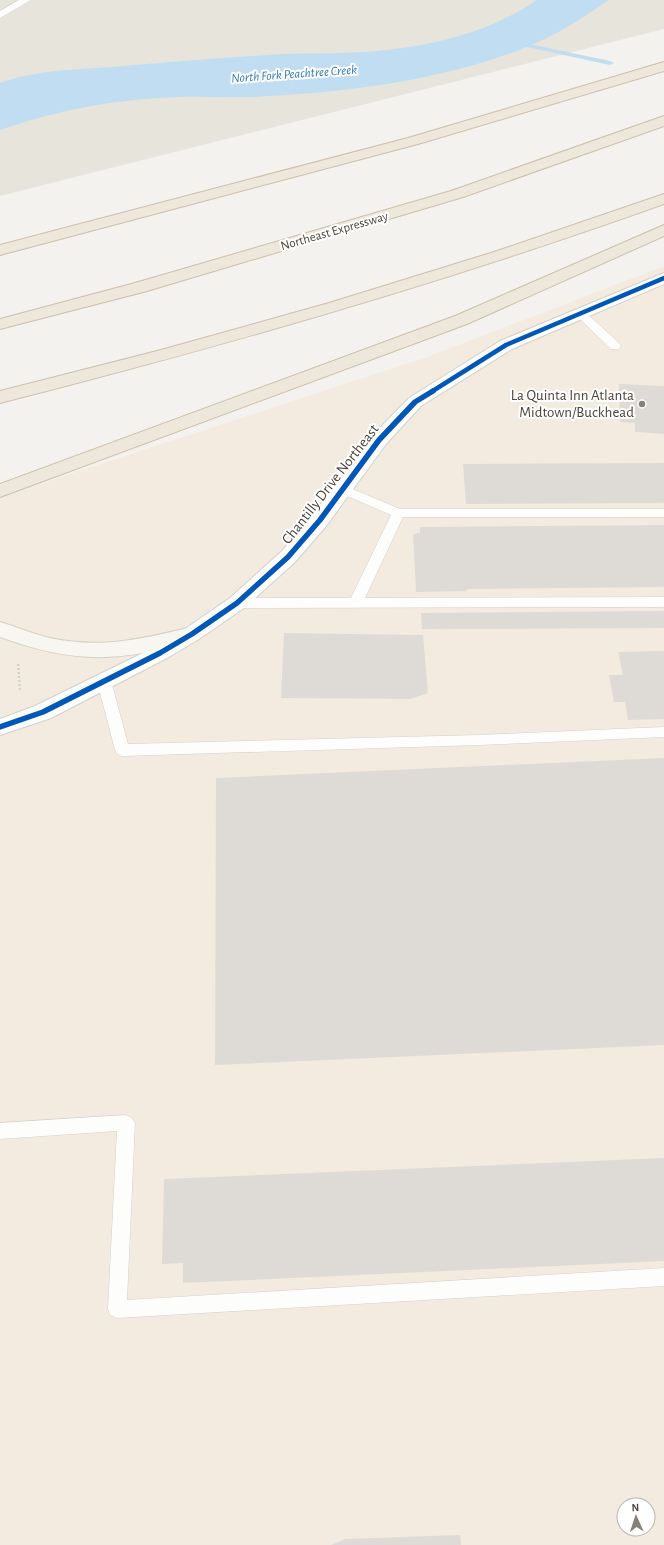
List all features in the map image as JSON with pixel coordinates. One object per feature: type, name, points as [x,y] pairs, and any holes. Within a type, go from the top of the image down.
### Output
[{"type":"highway","points":[[0,250],[413,141],[664,66]]},
{"type":"highway","name":"Northeast Expressway","points":[[0,324],[141,286],[457,194],[664,121]]},
{"type":"highway","points":[[0,397],[207,345],[387,291],[578,229],[664,199]]},
{"type":"highway","points":[[0,491],[461,320],[664,230]]},
{"type":"main road","points":[[0,629],[52,647],[89,651],[131,648],[192,634]]},
{"type":"street","name":"Chantilly Drive Northeast","points":[[0,727],[43,712],[160,652],[192,634],[237,603],[288,557],[320,520],[379,440],[416,402],[506,345],[664,278]]},
{"type":"lane","points":[[0,15],[26,0]]},
{"type":"lane","points":[[580,313],[615,346]]},
{"type":"lane","points":[[343,489],[398,513],[664,513]]},
{"type":"lane","points":[[356,602],[398,513]]},
{"type":"lane","points":[[237,603],[664,602]]},
{"type":"lane","points":[[104,681],[122,750],[479,740],[664,732]]},
{"type":"lane","points":[[0,1131],[126,1123],[117,1309],[664,1277]]},
{"type":"path","points":[[18,658],[20,697]]},
{"type":"shaded area","points":[[0,0],[664,0],[664,29],[0,196]]},
{"type":"shaded area","points":[[664,266],[664,1545],[0,1545],[0,497],[427,357]]},
{"type":"water","name":"North Fork Peachtree Creek","points":[[537,0],[609,0],[553,35],[519,50],[483,62],[406,81],[328,92],[290,95],[253,97],[177,97],[132,100],[65,111],[0,130],[0,83],[27,75],[69,70],[196,60],[282,54],[363,52],[409,47],[432,43],[476,30],[518,12]]},
{"type":"building","name":"La Quinta Inn Atlanta Midtown/Buckhead","points":[[619,384],[664,386],[664,434],[635,432],[635,423],[620,422]]},
{"type":"building","points":[[664,463],[664,503],[466,504],[463,464]]},
{"type":"building","points":[[664,525],[664,587],[467,589],[467,591],[416,592],[413,534],[420,533],[420,527]]},
{"type":"building","points":[[664,611],[664,628],[422,629],[421,613]]},
{"type":"building","points":[[284,633],[423,635],[428,693],[410,699],[281,698]]},
{"type":"building","points":[[664,651],[664,719],[628,720],[625,702],[614,702],[609,675],[623,675],[618,652]]},
{"type":"building","points":[[664,758],[664,1045],[215,1065],[216,778]]},
{"type":"building","points":[[664,1158],[664,1261],[183,1283],[183,1263],[162,1264],[164,1179]]},
{"type":"building","points":[[460,1535],[461,1545],[331,1545],[345,1539]]},
{"type":"waterway","points":[[513,42],[610,63]]},
{"type":"cycle path","points":[[0,727],[43,712],[160,653],[192,634],[237,603],[288,557],[320,520],[379,440],[415,402],[506,345],[664,278]]},
{"type":"place","name":"La Quinta Inn Atlanta Midtown/Buckhead","points":[[642,404]]}]
